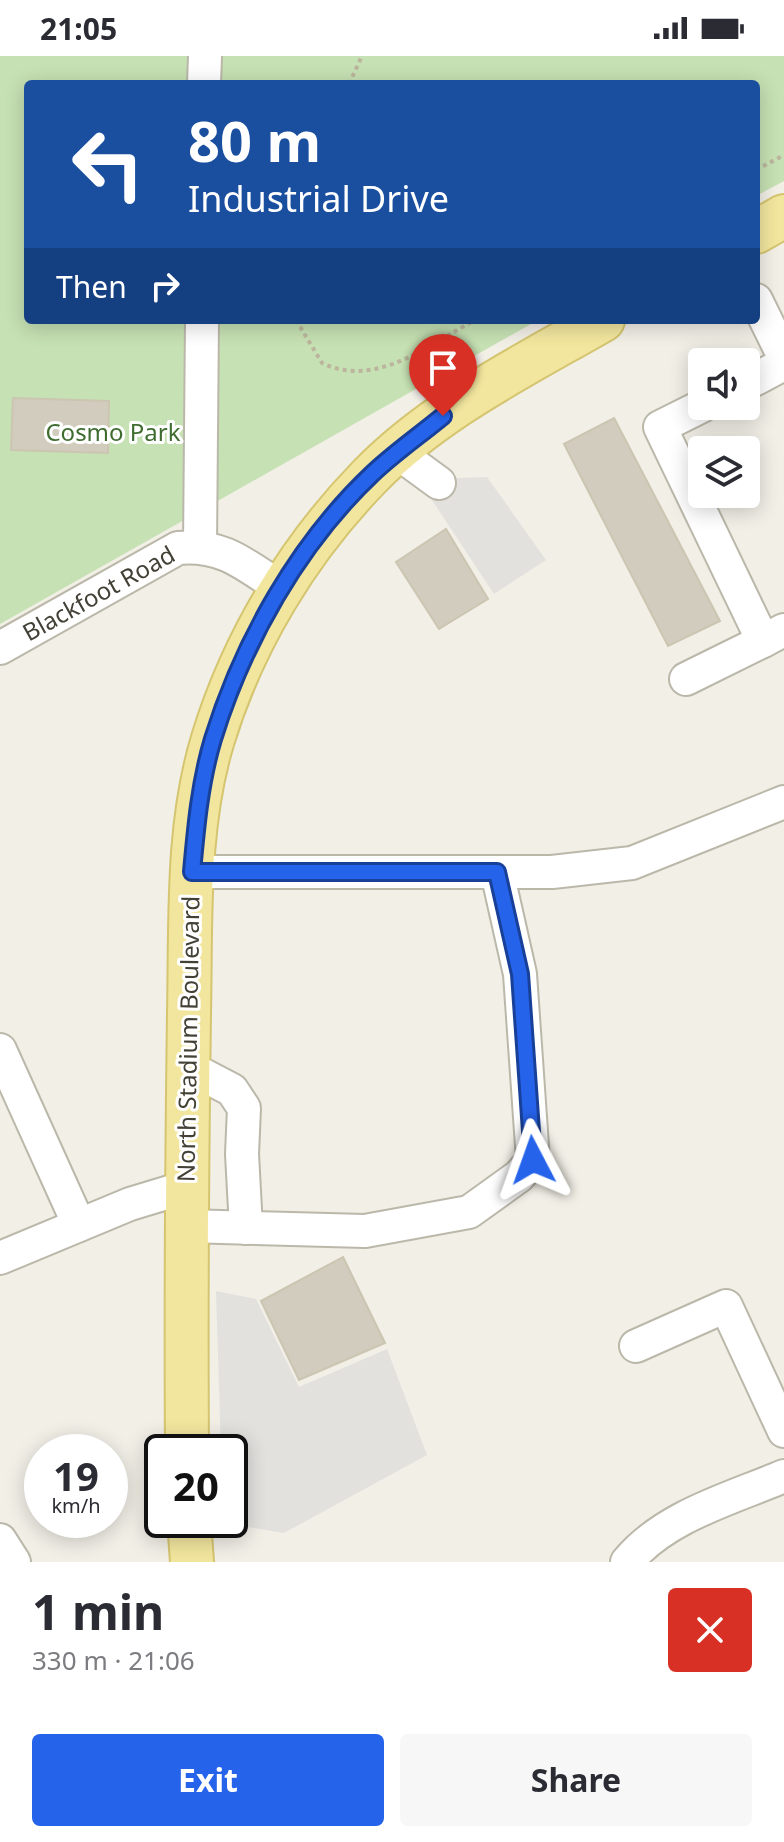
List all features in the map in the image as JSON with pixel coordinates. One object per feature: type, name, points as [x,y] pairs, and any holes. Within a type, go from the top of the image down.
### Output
[{"type":"main road","points":[[760,230],[784,216]]},
{"type":"main road","name":"North Stadium Boulevard","points":[[187,1434],[186,1206],[192,872],[198,806],[213,739],[243,662],[281,588],[315,538],[371,474],[443,416],[596,324]]},
{"type":"main road","points":[[190,1538],[192,1562]]},
{"type":"street","points":[[204,80],[205,56]]},
{"type":"street","points":[[760,308],[784,357]]},
{"type":"street","points":[[202,324],[200,546],[223,551],[281,588]]},
{"type":"street","points":[[760,377],[784,364]]},
{"type":"street","points":[[686,679],[774,636],[660,427],[688,413]]},
{"type":"street","points":[[398,453],[439,483]]},
{"type":"street","name":"Blackfoot Road","points":[[0,648],[178,548],[200,546]]},
{"type":"street","points":[[192,872],[552,872],[632,863],[784,802]]},
{"type":"street","points":[[0,1258],[130,1204],[186,1206],[246,1228],[365,1231],[469,1212],[519,1176],[533,1160],[520,974],[497,872]]},
{"type":"street","points":[[0,1050],[79,1225]]},
{"type":"street","points":[[188,1067],[232,1090],[244,1108],[242,1154],[246,1228]]},
{"type":"street","points":[[636,1346],[726,1306],[784,1431]]},
{"type":"street","points":[[627,1562],[640,1546],[667,1526],[784,1476]]},
{"type":"street","points":[[0,1540],[14,1562]]},
{"type":"path","points":[[351,80],[362,56]]},
{"type":"path","points":[[760,168],[784,155]]},
{"type":"path","points":[[298,324],[322,363],[352,373],[385,368],[468,324]]},
{"type":"green space","name":"Cosmo Park","points":[[0,56],[784,56],[784,181],[760,194],[760,80],[24,80],[24,324],[531,324],[0,624]]},
{"type":"shaded area","points":[[487,477],[546,560],[494,594],[424,488],[457,478]]},
{"type":"shaded area","points":[[216,1291],[256,1299],[299,1387],[387,1349],[427,1455],[284,1533],[248,1527],[248,1434],[220,1434]]},
{"type":"building","points":[[13,398],[109,401],[108,453],[11,450]]},
{"type":"building","points":[[614,418],[720,621],[668,646],[564,444]]},
{"type":"building","points":[[446,529],[488,599],[439,629],[396,562]]},
{"type":"building","points":[[343,1257],[385,1343],[299,1380],[261,1301]]},
{"type":"route","points":[[443,416],[371,474],[315,538],[281,588],[243,662],[213,739],[198,806],[192,872],[497,872],[520,974],[533,1160]]}]
